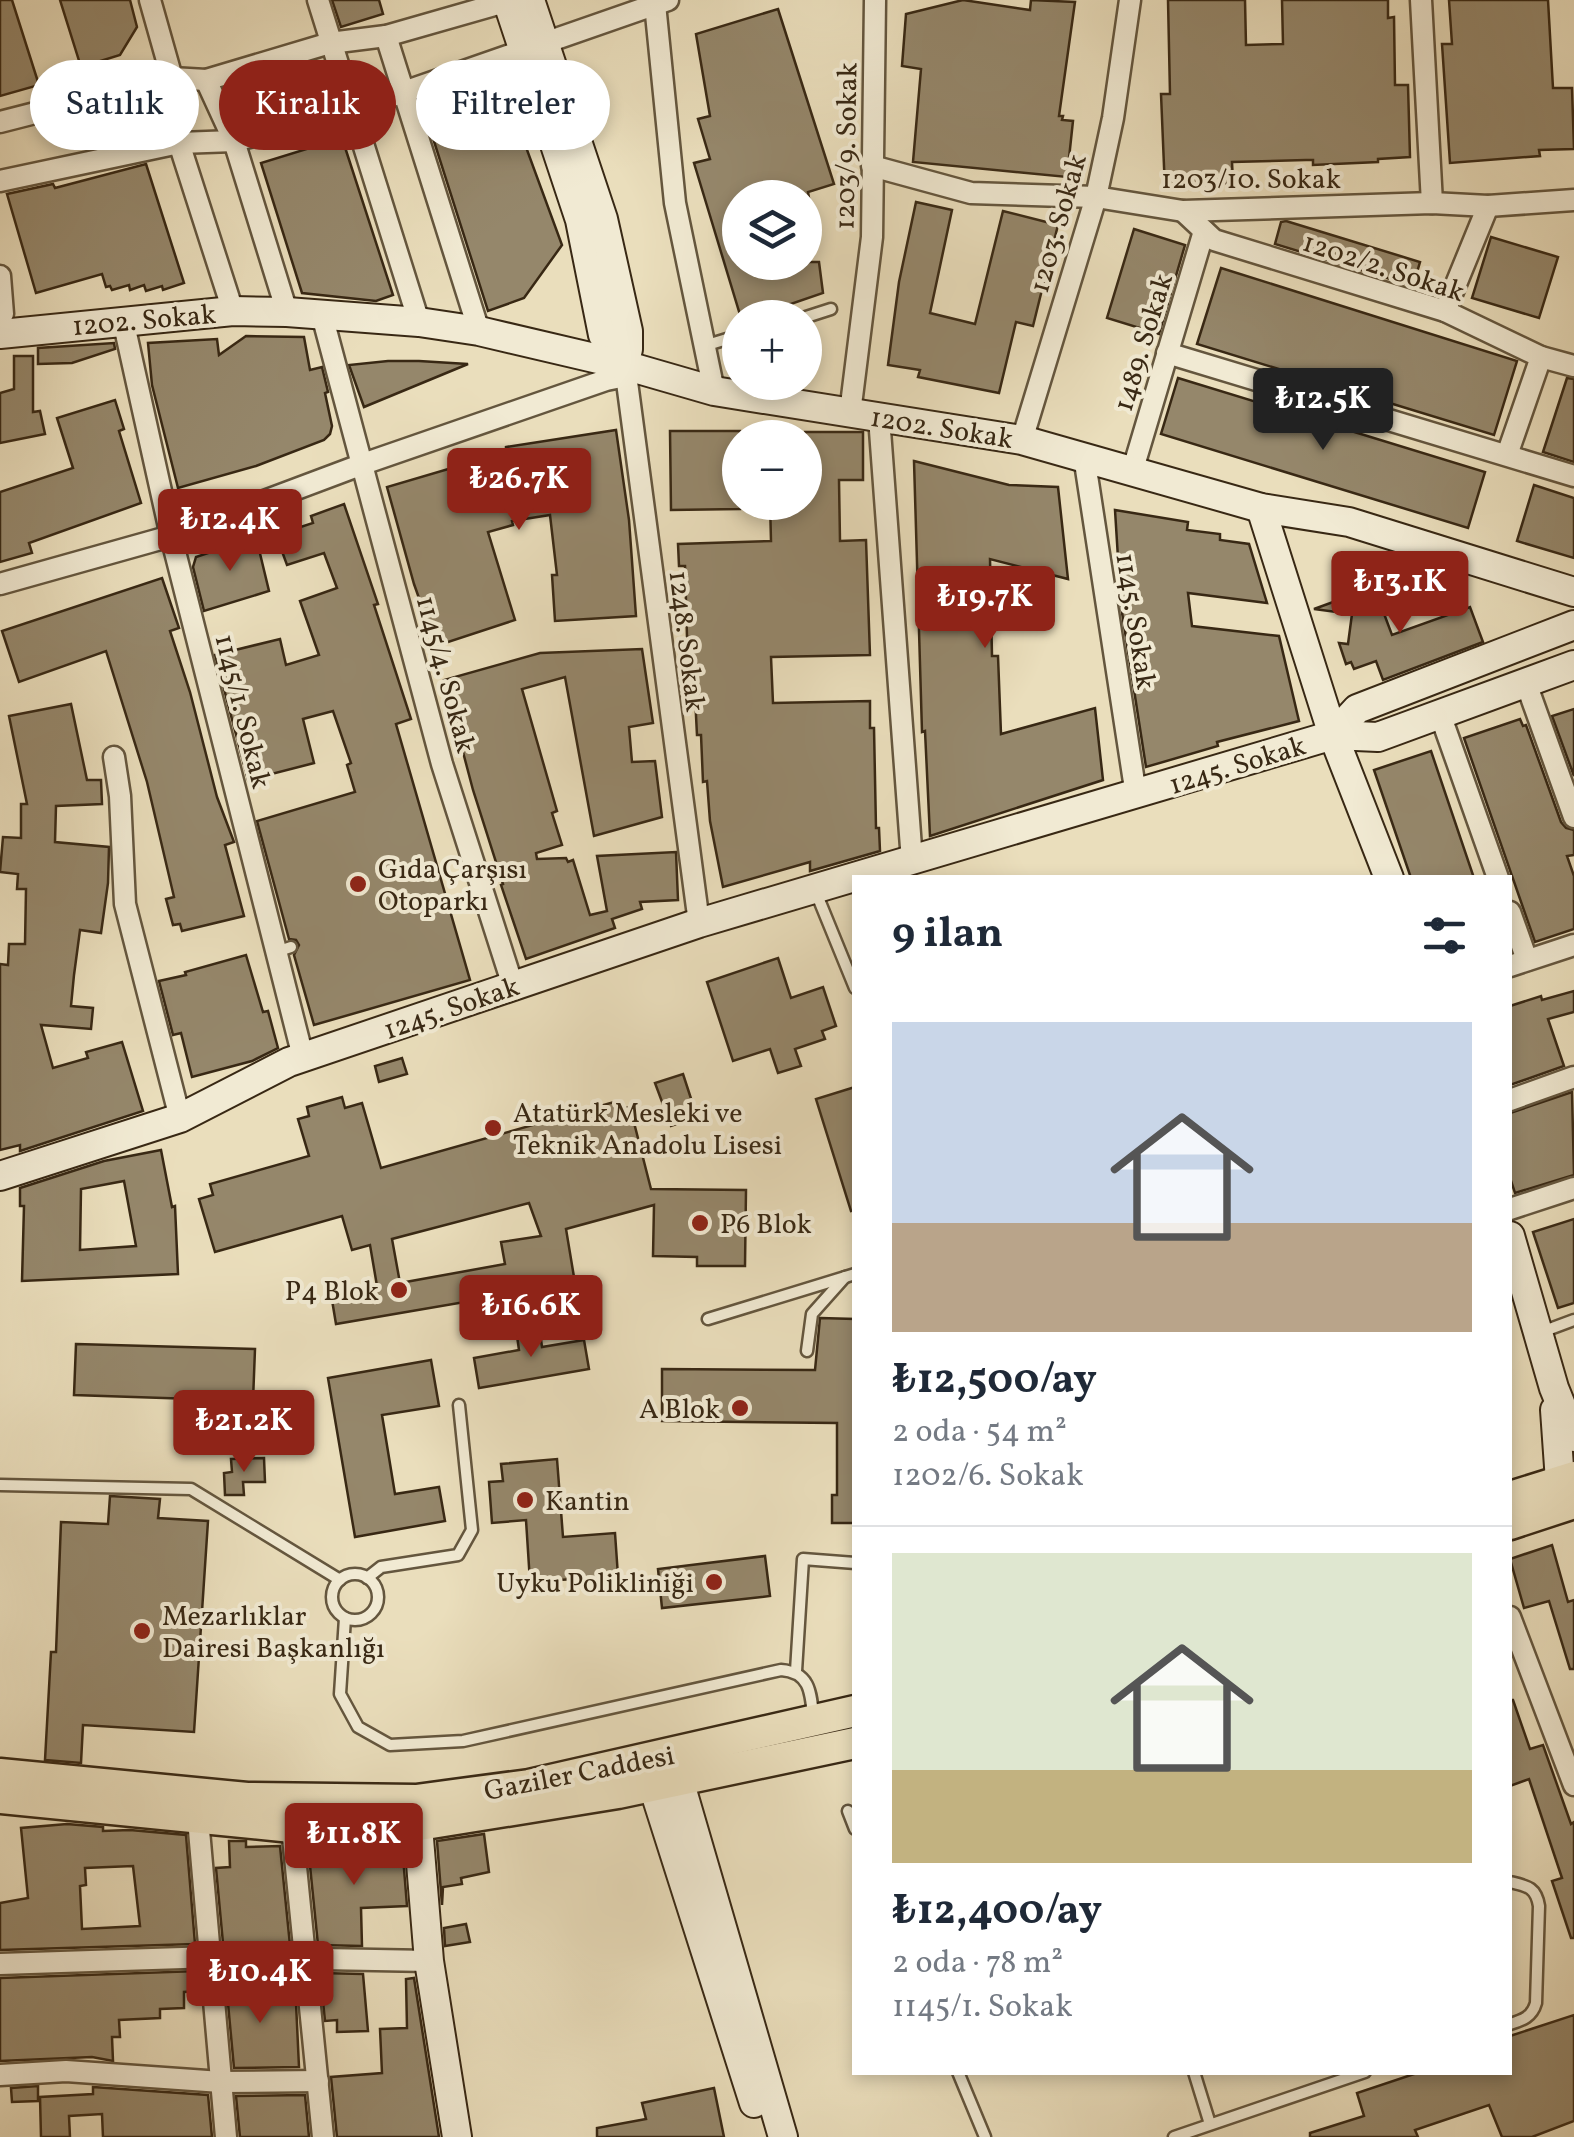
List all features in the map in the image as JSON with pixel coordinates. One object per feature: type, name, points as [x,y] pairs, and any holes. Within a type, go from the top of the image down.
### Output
[{"type":"main road","points":[[1512,1496],[1570,1487]]},
{"type":"main road","points":[[1512,1523],[1570,1487]]},
{"type":"main road","name":"Gaziler Caddesi","points":[[659,1773],[852,1713]]},
{"type":"main road","points":[[659,1773],[828,1730],[852,1714]]},
{"type":"main road","name":"Gaziler Caddesi","points":[[2,1778],[198,1820],[292,1827],[417,1813],[852,1743]]},
{"type":"main road","name":"Gaziler Caddesi","points":[[2,1778],[417,1813]]},
{"type":"street","points":[[150,0],[167,60]]},
{"type":"street","points":[[318,0],[336,60]]},
{"type":"street","points":[[0,584],[171,536],[606,380],[625,367],[628,330],[603,219],[534,47],[508,0],[386,36],[330,43],[199,80]]},
{"type":"street","points":[[530,0],[534,47]]},
{"type":"street","name":"1203/9. Sokak","points":[[850,412],[872,237],[876,0]]},
{"type":"street","points":[[1422,0],[1432,203]]},
{"type":"street","points":[[396,96],[661,2],[675,203],[714,391]]},
{"type":"street","name":"1203. Sokak","points":[[1022,440],[1096,197],[1113,118],[1127,6]]},
{"type":"street","points":[[386,36],[479,331]]},
{"type":"street","points":[[206,80],[219,108]]},
{"type":"street","points":[[0,122],[30,114]]},
{"type":"street","points":[[0,181],[146,150]]},
{"type":"street","points":[[181,150],[233,312]]},
{"type":"street","points":[[237,150],[287,312]]},
{"type":"street","points":[[365,150],[420,322]]},
{"type":"street","name":"1203/10. Sokak","points":[[872,166],[972,192],[1096,197],[1183,212],[1432,203],[1488,206],[1574,200]]},
{"type":"street","points":[[1445,311],[1488,206]]},
{"type":"street","name":"1202/2. Sokak","points":[[1183,212],[1214,240],[1445,311],[1540,357],[1574,366]]},
{"type":"street","name":"1489. Sokak","points":[[1133,469],[1204,230]]},
{"type":"street","points":[[0,276],[1,324]]},
{"type":"street","name":"1202. Sokak","points":[[1,324],[287,312],[420,322],[479,331],[714,391],[1022,440],[1262,508],[1350,522],[1574,592]]},
{"type":"street","name":"1145/4. Sokak","points":[[322,315],[442,764],[514,986]]},
{"type":"street","name":"1145/1. Sokak","points":[[123,320],[171,536],[284,950],[303,1057]]},
{"type":"street","points":[[1168,352],[1574,476]]},
{"type":"street","points":[[1507,456],[1540,357]]},
{"type":"street","name":"1248. Sokak","points":[[625,367],[698,924]]},
{"type":"street","points":[[879,417],[912,861]]},
{"type":"street","name":"1145. Sokak","points":[[1084,456],[1136,795]]},
{"type":"street","points":[[1262,508],[1333,735],[1388,875]]},
{"type":"street","points":[[1333,735],[1357,709],[1574,625]]},
{"type":"street","points":[[1333,735],[1378,737],[1574,665]]},
{"type":"street","points":[[1526,683],[1574,816]]},
{"type":"street","points":[[1440,714],[1497,875]]},
{"type":"street","name":"1245. Sokak","points":[[865,875],[1333,735]]},
{"type":"street","points":[[114,757],[120,796],[125,904],[180,1118]]},
{"type":"street","name":"1245. Sokak","points":[[0,1176],[180,1118],[303,1057],[698,924],[852,879]]},
{"type":"street","points":[[1512,925],[1518,963],[1574,945]]},
{"type":"street","points":[[1512,1099],[1574,1076]]},
{"type":"street","points":[[1512,1208],[1574,1188]]},
{"type":"street","points":[[1512,1243],[1554,1388],[1574,1437]]},
{"type":"street","points":[[1554,1388],[1570,1487]]},
{"type":"street","points":[[1512,1622],[1574,1783]]},
{"type":"street","points":[[659,1773],[764,2137]]},
{"type":"street","points":[[659,1773],[783,2137]]},
{"type":"street","points":[[417,1813],[428,1961],[457,2137]]},
{"type":"street","points":[[198,1820],[226,2137]]},
{"type":"street","points":[[292,1827],[323,2137]]},
{"type":"street","points":[[0,1964],[212,1957],[428,1961]]},
{"type":"street","points":[[0,2075],[66,2071],[221,2082],[318,2081]]},
{"type":"lane","points":[[822,312],[831,309]]},
{"type":"lane","points":[[704,346],[722,340]]},
{"type":"lane","points":[[814,890],[852,981]]},
{"type":"lane","points":[[708,1319],[850,1275]]},
{"type":"lane","points":[[807,1352],[812,1314],[850,1275]]},
{"type":"lane","points":[[1538,1333],[1574,1320]]},
{"type":"lane","points":[[368,1578],[380,1567],[458,1555],[472,1530],[459,1405]]},
{"type":"lane","points":[[0,1485],[191,1489],[340,1580]]},
{"type":"lane","points":[[813,1722],[809,1690],[796,1672],[803,1558],[852,1563]]},
{"type":"lane","points":[[354,1574],[368,1578],[376,1590],[373,1611],[360,1620],[338,1613],[332,1599],[340,1580],[354,1574]]},
{"type":"lane","points":[[344,1618],[340,1694],[358,1727],[390,1745],[463,1741],[782,1670],[796,1672]]},
{"type":"lane","points":[[848,1811],[852,1821]]},
{"type":"lane","points":[[1512,1882],[1530,1887],[1537,1894],[1539,1906],[1534,2012],[1512,2023]]},
{"type":"lane","points":[[959,2075],[985,2137]]},
{"type":"lane","points":[[1195,2075],[1210,2124]]},
{"type":"lane","points":[[1174,2137],[1356,2075]]},
{"type":"building","points":[[0,0],[12,0],[31,60],[30,88],[0,96]]},
{"type":"building","points":[[60,0],[130,0],[137,27],[120,55],[104,60],[79,60]]},
{"type":"building","points":[[332,0],[379,0],[383,14],[341,27]]},
{"type":"building","points":[[963,0],[1030,10],[1031,0],[1075,2],[1059,116],[1073,121],[1067,177],[913,162],[921,69],[902,66],[906,14]]},
{"type":"building","points":[[1168,0],[1245,0],[1246,45],[1283,44],[1282,0],[1388,0],[1388,18],[1394,17],[1395,85],[1408,85],[1410,157],[1313,165],[1313,160],[1232,162],[1233,183],[1165,190],[1161,94],[1170,94]]},
{"type":"building","points":[[1449,0],[1548,0],[1553,88],[1572,88],[1574,149],[1539,150],[1540,156],[1450,163],[1442,44],[1452,44]]},
{"type":"building","points":[[778,9],[834,184],[822,188],[822,180],[722,180],[722,255],[694,163],[710,159],[698,119],[710,116],[696,34]]},
{"type":"building","points":[[303,150],[346,150],[393,295],[376,301],[302,293],[261,163]]},
{"type":"building","points":[[437,150],[527,150],[562,245],[524,298],[488,311]]},
{"type":"building","points":[[146,164],[184,283],[163,290],[162,286],[146,291],[144,285],[130,290],[129,285],[112,290],[106,287],[102,274],[36,293],[7,194],[53,184],[55,188]]},
{"type":"building","points":[[916,202],[952,210],[930,313],[975,324],[1003,211],[1058,225],[1033,326],[1016,322],[999,393],[918,377],[920,370],[888,365],[899,282]]},
{"type":"building","points":[[1281,222],[1420,262],[1413,286],[1275,244]]},
{"type":"building","points":[[1134,229],[1185,245],[1159,334],[1107,318]]},
{"type":"building","points":[[1491,237],[1558,257],[1539,318],[1472,298]]},
{"type":"building","points":[[1221,268],[1517,361],[1494,435],[1197,344]]},
{"type":"building","points":[[729,280],[821,280],[823,293],[803,300],[736,300]]},
{"type":"building","points":[[246,336],[304,337],[310,370],[322,367],[330,434],[324,440],[256,466],[178,488],[152,385],[148,343],[217,339],[219,355]]},
{"type":"building","points":[[114,343],[115,349],[72,363],[38,364],[38,348]]},
{"type":"building","points":[[14,356],[33,356],[33,412],[40,411],[45,434],[0,443],[0,393],[14,389]]},
{"type":"building","points":[[388,361],[468,364],[364,407],[349,365]]},
{"type":"building","points":[[1178,378],[1485,472],[1468,528],[1161,434]]},
{"type":"building","points":[[1567,378],[1574,379],[1574,462],[1543,452]]},
{"type":"building","points":[[115,400],[124,429],[119,431],[141,503],[29,543],[32,553],[0,562],[0,492],[73,468],[57,418]]},
{"type":"building","points":[[616,430],[629,520],[636,616],[555,621],[552,575],[557,575],[550,515],[512,521],[513,525],[488,532],[515,620],[436,646],[387,487],[506,452],[506,447]]},
{"type":"building","points":[[670,431],[722,431],[722,509],[671,510]]},
{"type":"building","points":[[822,432],[863,432],[863,480],[839,480],[840,541],[866,540],[870,655],[771,657],[773,703],[870,701],[880,851],[810,871],[810,862],[723,887],[710,821],[707,781],[703,782],[692,637],[687,637],[685,566],[679,566],[678,544],[771,541],[770,520],[822,520]]},
{"type":"building","points":[[914,461],[1009,485],[1058,487],[1068,579],[990,559],[992,656],[998,656],[1001,734],[1095,708],[1103,780],[930,836],[925,731],[922,732]]},
{"type":"building","points":[[1534,485],[1574,498],[1574,558],[1517,541]]},
{"type":"building","points":[[344,504],[411,719],[396,724],[470,980],[314,1025],[294,955],[299,945],[289,939],[257,821],[355,792],[347,765],[351,763],[333,711],[303,719],[314,763],[248,780],[215,655],[280,639],[286,665],[319,655],[300,601],[337,588],[324,553],[287,565],[276,535],[313,523],[311,516]]},
{"type":"building","points":[[1115,510],[1188,522],[1187,530],[1220,534],[1220,540],[1249,544],[1267,603],[1188,593],[1192,626],[1279,636],[1299,721],[1217,742],[1218,746],[1146,767],[1121,606]]},
{"type":"building","points":[[256,537],[269,591],[204,611],[193,567],[196,557]]},
{"type":"building","points":[[162,578],[179,628],[170,631],[217,797],[234,842],[225,845],[244,916],[182,931],[180,924],[173,925],[166,899],[174,897],[147,782],[106,651],[19,682],[2,631]]},
{"type":"building","points":[[1374,587],[1392,635],[1470,607],[1483,642],[1383,680],[1376,661],[1354,669],[1351,662],[1346,664],[1339,643],[1348,644],[1352,614],[1314,609]]},
{"type":"building","points":[[642,649],[653,723],[629,727],[632,762],[655,761],[662,817],[594,836],[565,677],[522,689],[557,811],[552,813],[562,845],[536,853],[537,859],[573,860],[590,915],[607,911],[597,856],[676,852],[678,900],[640,902],[642,909],[612,919],[615,928],[526,959],[473,790],[444,680],[540,653]]},
{"type":"building","points":[[71,704],[87,780],[101,780],[102,804],[56,806],[55,842],[109,847],[108,883],[101,933],[80,930],[74,975],[71,1006],[93,1008],[91,1029],[41,1025],[53,1068],[88,1058],[86,1052],[122,1042],[143,1111],[20,1151],[20,1145],[0,1150],[0,964],[8,965],[9,944],[25,944],[26,889],[17,889],[18,874],[0,872],[3,837],[21,838],[21,804],[27,804],[9,716]]},
{"type":"building","points":[[1574,709],[1574,776],[1552,716]]},
{"type":"building","points":[[1520,719],[1526,725],[1561,822],[1574,830],[1574,855],[1567,856],[1574,876],[1574,929],[1535,942],[1464,738]]},
{"type":"building","points":[[1431,751],[1473,875],[1410,875],[1374,770]]},
{"type":"building","points":[[246,955],[278,1048],[252,1061],[192,1077],[181,1033],[173,1035],[159,981]]},
{"type":"building","points":[[778,958],[791,998],[823,987],[836,1026],[822,1031],[825,1039],[795,1049],[801,1066],[778,1073],[770,1049],[733,1061],[707,982]]},
{"type":"building","points":[[1574,991],[1574,1012],[1548,1019],[1564,1066],[1512,1084],[1512,1005],[1541,996],[1542,1000]]},
{"type":"building","points":[[402,1058],[407,1074],[379,1082],[375,1066]]},
{"type":"building","points":[[683,1074],[697,1117],[671,1126],[655,1083]]},
{"type":"building","points":[[852,1088],[852,1211],[851,1211],[816,1099]]},
{"type":"building","points":[[1572,1092],[1574,1175],[1515,1193],[1512,1112]]},
{"type":"building","points":[[342,1097],[345,1108],[362,1103],[381,1168],[614,1102],[616,1110],[630,1107],[651,1189],[746,1190],[745,1266],[697,1266],[697,1257],[653,1256],[654,1205],[566,1229],[575,1283],[336,1324],[331,1294],[377,1286],[370,1245],[352,1250],[342,1216],[215,1252],[199,1199],[213,1195],[210,1184],[309,1156],[298,1119],[309,1116],[307,1107]],"holes":[[[529,1203],[541,1236],[501,1242],[505,1264],[400,1283],[392,1239]]]},
{"type":"building","points":[[161,1150],[172,1207],[175,1206],[178,1274],[22,1281],[24,1206],[20,1206],[20,1188],[104,1161]],"holes":[[[124,1181],[136,1246],[80,1250],[81,1189]]]},
{"type":"building","points":[[1574,1219],[1574,1303],[1558,1308],[1533,1232]]},
{"type":"building","points":[[820,1318],[852,1319],[852,1523],[832,1523],[832,1495],[837,1495],[837,1423],[662,1421],[662,1369],[815,1370]]},
{"type":"building","points":[[539,1325],[542,1347],[584,1340],[589,1369],[479,1388],[474,1358],[519,1350],[516,1329]]},
{"type":"building","points":[[76,1344],[255,1349],[253,1401],[74,1395]]},
{"type":"building","points":[[431,1360],[439,1406],[382,1415],[395,1494],[439,1487],[445,1521],[355,1537],[328,1378]]},
{"type":"building","points":[[264,1458],[265,1482],[243,1482],[244,1495],[225,1495],[224,1473],[232,1472],[231,1459]]},
{"type":"building","points":[[557,1459],[563,1537],[615,1533],[618,1576],[530,1582],[526,1520],[492,1523],[489,1482],[503,1481],[501,1464]]},
{"type":"building","points":[[110,1496],[160,1499],[158,1518],[208,1521],[194,1732],[83,1725],[81,1763],[45,1760],[51,1652],[56,1652],[61,1522],[108,1524]]},
{"type":"building","points":[[1552,1545],[1568,1602],[1574,1600],[1574,1669],[1570,1669],[1549,1601],[1524,1608],[1512,1558]]},
{"type":"building","name":"Uyku Polikliniği","points":[[765,1556],[770,1596],[662,1608],[658,1569]]},
{"type":"building","points":[[1512,1700],[1530,1749],[1543,1745],[1571,1824],[1574,1822],[1574,1938],[1552,1881],[1562,1878],[1529,1779],[1512,1785]]},
{"type":"building","points":[[67,1824],[103,1827],[103,1831],[186,1835],[195,1944],[0,1950],[0,1903],[28,1898],[21,1828]],"holes":[[[133,1866],[140,1926],[82,1929],[80,1886],[86,1885],[85,1868]]]},
{"type":"building","points":[[484,1834],[489,1872],[461,1878],[462,1884],[443,1887],[442,1905],[437,1841]]},
{"type":"building","points":[[229,1841],[246,1841],[246,1847],[280,1846],[290,1945],[223,1943],[216,1868],[230,1867]]},
{"type":"building","points":[[402,1844],[407,1906],[361,1908],[362,1946],[318,1945],[308,1846]]},
{"type":"building","points":[[466,1924],[470,1942],[445,1946],[444,1928]]},
{"type":"building","points":[[198,1971],[199,1991],[184,1992],[184,2008],[160,2009],[160,2018],[119,2020],[120,2037],[112,2037],[113,2061],[92,2057],[0,2061],[0,1978]]},
{"type":"building","points":[[225,1971],[257,1972],[259,2004],[296,2003],[299,2067],[234,2068]]},
{"type":"building","points":[[320,1973],[363,1974],[368,2031],[337,2032],[337,2020],[325,2021]]},
{"type":"building","points":[[414,1978],[439,2137],[337,2137],[331,2077],[382,2073],[380,2029],[407,2028],[406,1979]]},
{"type":"building","points":[[1574,2015],[1574,2121],[1532,2137],[1502,2137],[1489,2105],[1415,2130],[1418,2137],[1310,2137],[1310,2133],[1364,2116],[1357,2093],[1411,2075],[1512,2075],[1512,2035]]},
{"type":"building","points":[[38,2086],[38,2101],[12,2102],[11,2088]]},
{"type":"building","points":[[93,2087],[208,2095],[212,2137],[103,2137],[102,2114],[69,2116],[70,2137],[41,2137],[40,2097],[93,2094]]},
{"type":"building","points":[[714,2088],[724,2137],[597,2137],[597,2128],[646,2119],[642,2103]]},
{"type":"building","points":[[305,2095],[309,2137],[240,2137],[236,2096]]},
{"type":"place","name":"Gıda Çarşısı Otoparkı","points":[[358,884]]},
{"type":"place","name":"Atatürk Mesleki ve Teknik Anadolu Lisesi","points":[[493,1128]]},
{"type":"place","name":"P6 Blok","points":[[700,1223]]},
{"type":"place","name":"P4 Blok","points":[[399,1290]]},
{"type":"place","name":"A Blok","points":[[740,1408]]},
{"type":"place","name":"Kantin","points":[[525,1500]]},
{"type":"place","name":"Uyku Polikliniği","points":[[714,1582]]},
{"type":"place","name":"Mezarlıklar Dairesi Başkanlığı","points":[[142,1631]]}]
